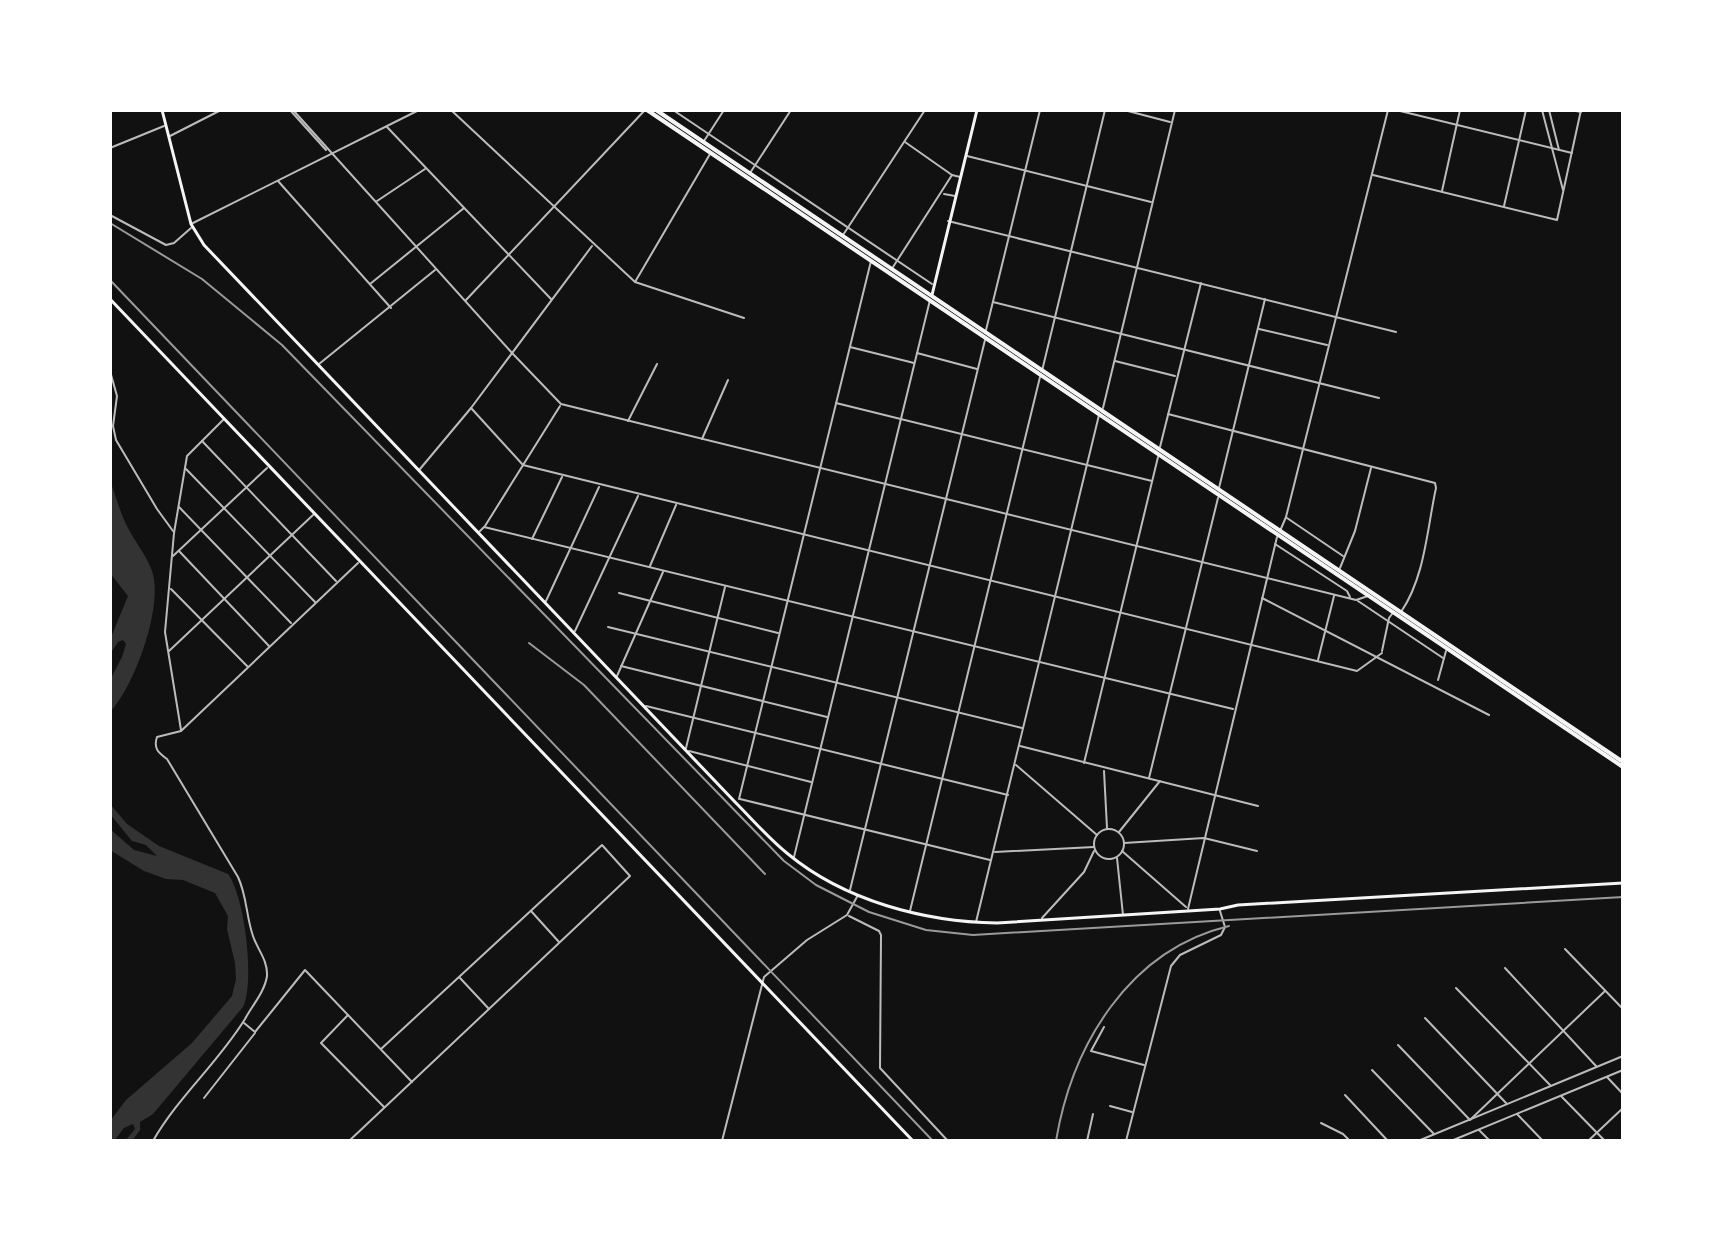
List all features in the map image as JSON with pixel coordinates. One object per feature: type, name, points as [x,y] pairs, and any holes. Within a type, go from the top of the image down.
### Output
[{"type":"main road","points":[[162,110],[191,226],[213,256],[685,750],[794,858],[850,891],[909,912],[976,923],[1040,922],[1220,909],[1238,905],[1623,883]]},
{"type":"main road","points":[[646,110],[871,260],[986,331],[1369,596],[1623,765]]},
{"type":"main road","points":[[656,110],[893,268],[986,338],[1041,371]]},
{"type":"main road","points":[[931,297],[977,110]]},
{"type":"main road","points":[[110,299],[913,1141]]},
{"type":"main road","points":[[1279,532],[1623,765]]},
{"type":"street","points":[[169,136],[221,110]]},
{"type":"street","points":[[291,110],[326,150]]},
{"type":"street","points":[[291,110],[561,404],[1350,598],[1443,658]]},
{"type":"street","points":[[110,215],[166,245],[174,243],[191,226],[419,110]]},
{"type":"street","points":[[451,110],[635,282],[744,318]]},
{"type":"street","points":[[465,301],[646,110]]},
{"type":"street","points":[[673,110],[933,285]]},
{"type":"street","points":[[704,141],[724,110]]},
{"type":"street","points":[[750,173],[791,110]]},
{"type":"street","points":[[843,235],[925,110]]},
{"type":"street","points":[[986,331],[1040,110]]},
{"type":"street","points":[[909,912],[1105,110]]},
{"type":"street","points":[[1124,110],[1172,122]]},
{"type":"street","points":[[976,923],[1175,110]]},
{"type":"street","points":[[1122,851],[1188,910],[1266,578],[1286,517],[1388,110]]},
{"type":"street","points":[[1396,110],[1572,153]]},
{"type":"street","points":[[1442,192],[1460,110]]},
{"type":"street","points":[[1504,207],[1526,110]]},
{"type":"street","points":[[1542,110],[1564,191]]},
{"type":"street","points":[[1549,110],[1559,151]]},
{"type":"street","points":[[1373,175],[1557,220],[1581,111],[1571,110]]},
{"type":"street","points":[[110,148],[166,125]]},
{"type":"street","points":[[386,126],[552,300]]},
{"type":"street","points":[[904,142],[952,175],[960,177]]},
{"type":"street","points":[[635,282],[711,153]]},
{"type":"street","points":[[965,155],[1152,202]]},
{"type":"street","points":[[376,202],[426,169]]},
{"type":"street","points":[[893,268],[952,175]]},
{"type":"street","points":[[278,181],[391,308]]},
{"type":"street","points":[[942,193],[955,196]]},
{"type":"street","points":[[369,285],[464,208]]},
{"type":"street","points":[[948,221],[1396,332]]},
{"type":"street","points":[[419,470],[513,354],[593,245]]},
{"type":"street","points":[[871,260],[737,801],[991,860]]},
{"type":"street","points":[[318,365],[436,269]]},
{"type":"street","points":[[1084,763],[1201,283]]},
{"type":"street","points":[[794,858],[931,297]]},
{"type":"street","points":[[1149,778],[1265,299]]},
{"type":"street","points":[[993,302],[1379,398]]},
{"type":"street","points":[[1257,328],[1328,346]]},
{"type":"street","points":[[850,891],[986,338]]},
{"type":"street","points":[[849,347],[915,363]]},
{"type":"street","points":[[917,353],[978,369]]},
{"type":"street","points":[[1114,361],[1177,376]]},
{"type":"street","points":[[628,422],[657,364]]},
{"type":"street","points":[[110,371],[117,396],[113,426],[116,440],[174,533]]},
{"type":"street","points":[[701,440],[728,380]]},
{"type":"street","points":[[836,403],[1152,481]]},
{"type":"street","points":[[479,532],[561,404]]},
{"type":"street","points":[[471,408],[523,465],[1357,671],[1382,652],[1388,622],[1394,612]]},
{"type":"street","points":[[1168,414],[1432,482],[1436,486],[1426,540],[1413,592],[1401,612]]},
{"type":"street","points":[[181,731],[167,653],[165,622],[174,533],[187,456],[224,419]]},
{"type":"street","points":[[201,441],[338,582]]},
{"type":"street","points":[[185,467],[315,603]]},
{"type":"street","points":[[173,556],[268,467]]},
{"type":"street","points":[[1339,571],[1355,531],[1371,467]]},
{"type":"street","points":[[532,539],[563,476]]},
{"type":"street","points":[[546,602],[600,485]]},
{"type":"street","points":[[575,632],[639,495]]},
{"type":"street","points":[[649,567],[676,504]]},
{"type":"street","points":[[178,506],[293,625]]},
{"type":"street","points":[[167,653],[314,514]]},
{"type":"street","points":[[1286,517],[1343,556]]},
{"type":"street","points":[[484,527],[1234,710]]},
{"type":"street","points":[[1275,544],[1347,591],[1350,598]]},
{"type":"street","points":[[179,551],[269,647]]},
{"type":"street","points":[[153,1141],[243,1022],[261,991],[267,968],[253,935],[246,897],[238,877],[167,759],[155,747],[159,735],[181,731],[359,562]]},
{"type":"street","points":[[616,677],[663,570]]},
{"type":"street","points":[[1347,591],[1351,583]]},
{"type":"street","points":[[725,586],[685,750],[812,782]]},
{"type":"street","points":[[170,589],[248,668]]},
{"type":"street","points":[[619,593],[779,633]]},
{"type":"street","points":[[1318,661],[1334,594]]},
{"type":"street","points":[[1356,600],[1369,596]]},
{"type":"street","points":[[1261,598],[1489,715]]},
{"type":"street","points":[[608,627],[1024,728]]},
{"type":"street","points":[[1438,680],[1447,648]]},
{"type":"street","points":[[621,666],[828,718]]},
{"type":"street","points":[[644,706],[1008,795]]},
{"type":"street","points":[[1019,746],[1258,806]]},
{"type":"street","points":[[1015,764],[1097,835]]},
{"type":"street","points":[[1104,768],[1107,830]]},
{"type":"street","points":[[1118,833],[1160,781]]},
{"type":"street","points":[[993,852],[1094,849],[1105,858],[1117,857],[1124,843],[1118,833],[1107,830],[1097,835]]},
{"type":"street","points":[[1040,922],[1084,872],[1097,835]]},
{"type":"street","points":[[1124,843],[1204,838],[1257,851]]},
{"type":"street","points":[[349,1141],[630,876],[602,845],[381,1049]]},
{"type":"street","points":[[1117,857],[1123,916]]},
{"type":"street","points":[[722,1141],[765,975],[814,935],[847,915],[858,894]]},
{"type":"street","points":[[1126,1141],[1171,966],[1180,955],[1223,934],[1225,923],[1220,909]]},
{"type":"street","points":[[530,910],[560,943]]},
{"type":"street","points":[[847,915],[879,931],[883,941],[880,963],[880,1068],[948,1141]]},
{"type":"street","points":[[1565,949],[1623,1009]]},
{"type":"street","points":[[1505,968],[1596,1067]]},
{"type":"street","points":[[204,1098],[305,970],[412,1082]]},
{"type":"street","points":[[459,977],[489,1010]]},
{"type":"street","points":[[1456,988],[1551,1086]]},
{"type":"street","points":[[1470,1120],[1605,991]]},
{"type":"street","points":[[348,1015],[321,1043],[385,1108]]},
{"type":"street","points":[[1425,1018],[1507,1104]]},
{"type":"street","points":[[243,1022],[255,1032]]},
{"type":"street","points":[[1104,1027],[1091,1051],[1145,1065]]},
{"type":"street","points":[[1398,1045],[1470,1120]]},
{"type":"street","points":[[1418,1141],[1623,1056]]},
{"type":"street","points":[[1372,1070],[1435,1135]]},
{"type":"street","points":[[1451,1141],[1623,1070]]},
{"type":"street","points":[[1606,1077],[1623,1094]]},
{"type":"street","points":[[1345,1095],[1388,1141]]},
{"type":"street","points":[[1560,1095],[1605,1141]]},
{"type":"street","points":[[1110,1106],[1133,1112]]},
{"type":"street","points":[[1588,1141],[1623,1108]]},
{"type":"street","points":[[1517,1113],[1543,1141]]},
{"type":"street","points":[[1087,1141],[1093,1114]]},
{"type":"street","points":[[1321,1123],[1350,1141]]},
{"type":"street","points":[[1479,1129],[1490,1141]]},
{"type":"shaded area","points":[[110,481],[125,522],[150,565],[155,586],[150,624],[137,666],[110,712],[110,680],[126,644],[123,640],[118,642],[110,654],[112,635],[128,596],[110,573]]},
{"type":"shaded area","points":[[110,804],[127,824],[159,846],[228,874],[239,901],[248,960],[243,1007],[153,1114],[140,1122],[140,1130],[132,1141],[125,1141],[135,1129],[133,1124],[110,1141],[110,1121],[126,1100],[192,1043],[232,996],[236,979],[235,963],[227,929],[228,916],[215,893],[183,880],[166,879],[144,871],[110,850],[110,829],[134,850],[157,856],[146,845],[132,841],[110,814]]},
{"type":"railway","points":[[110,223],[202,279],[282,345],[784,861],[816,885],[869,912],[926,930],[973,935],[1623,897]]},
{"type":"railway","points":[[110,280],[933,1141]]},
{"type":"railway","points":[[529,643],[584,685],[765,874]]},
{"type":"railway","points":[[1056,1141],[1076,1070],[1091,1037],[1111,1006],[1135,979],[1162,956],[1194,938],[1229,926]]}]
